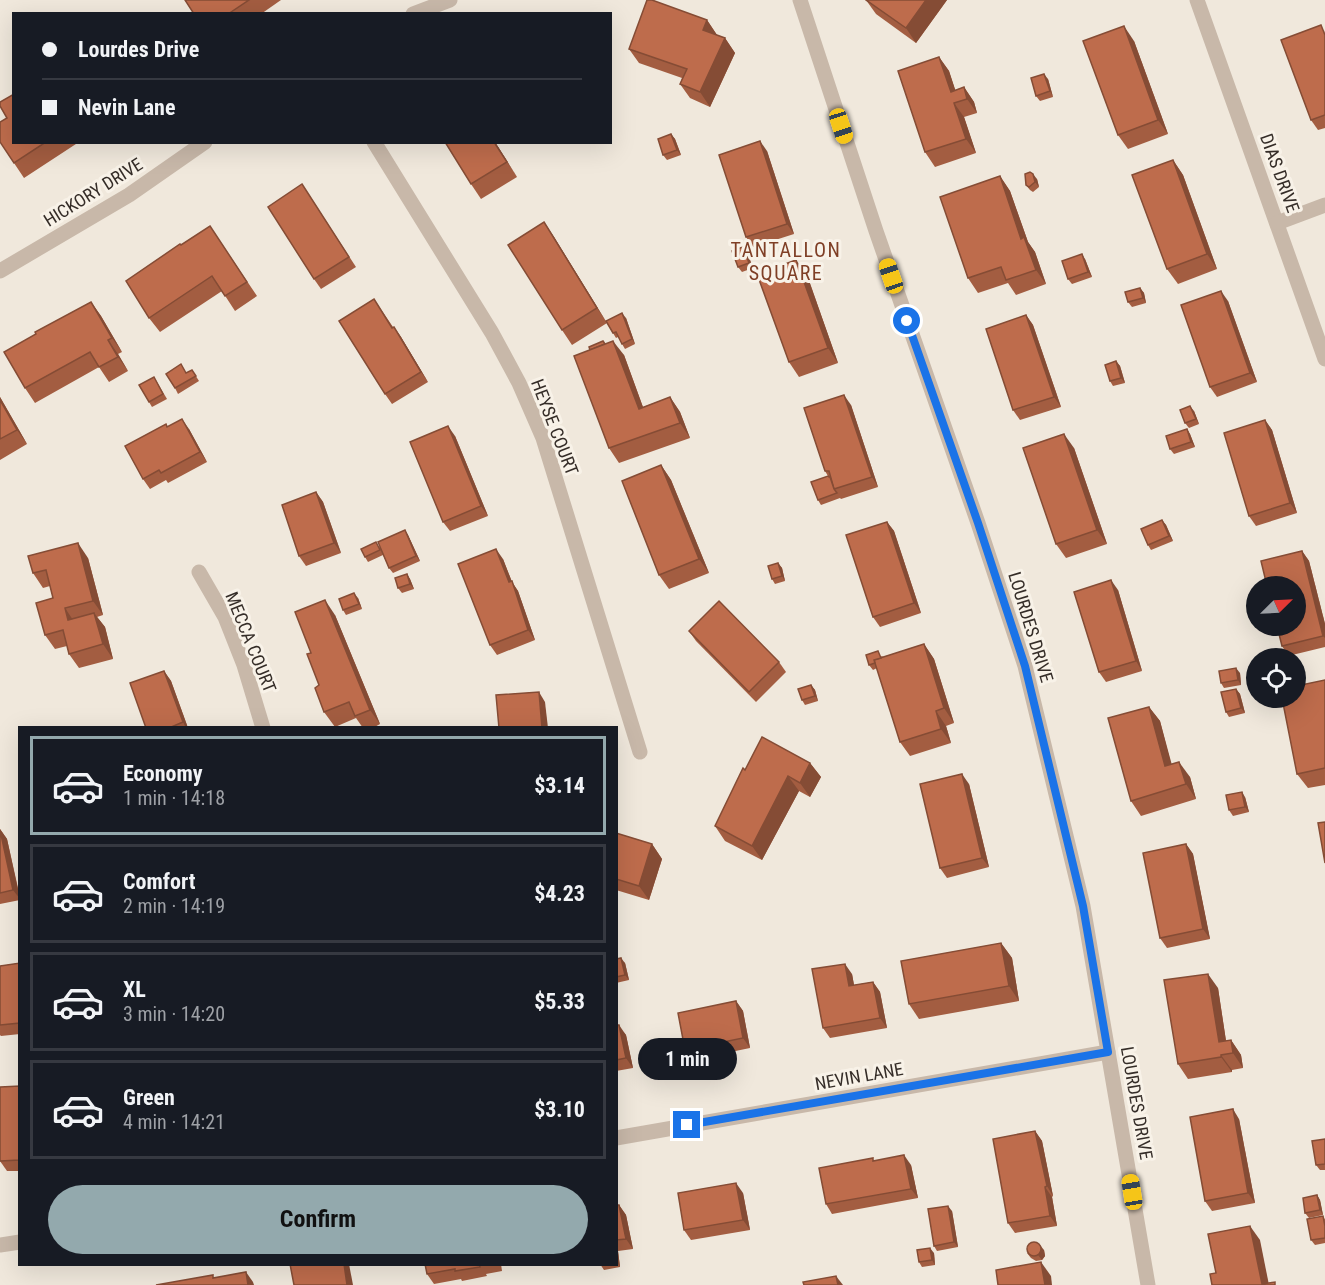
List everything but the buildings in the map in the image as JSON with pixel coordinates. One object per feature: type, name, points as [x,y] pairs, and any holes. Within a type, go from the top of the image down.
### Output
[{"type":"street","points":[[418,12],[450,0]]},
{"type":"street","name":"LOURDES DRIVE","points":[[800,0],[876,231],[978,523],[1025,666],[1083,906],[1148,1285]]},
{"type":"street","name":"DIAS DRIVE","points":[[1197,0],[1325,359]]},
{"type":"street","name":"HICKORY DRIVE","points":[[0,271],[129,195],[202,144]]},
{"type":"street","name":"HEYSE COURT","points":[[375,144],[492,333],[519,383],[543,438],[640,752]]},
{"type":"street","points":[[1277,224],[1325,205]]},
{"type":"street","name":"MECCA COURT","points":[[199,572],[225,617],[244,665],[262,726]]},
{"type":"street","name":"NEVIN LANE","points":[[618,1138],[1108,1052]]},
{"type":"street","points":[[0,1245],[18,1242]]},
{"type":"district","name":"TANTALLON SQUARE","points":[[786,262]]},
{"type":"route","points":[[687,1125],[1108,1052],[1083,906],[1025,666],[978,523],[907,321]]}]
